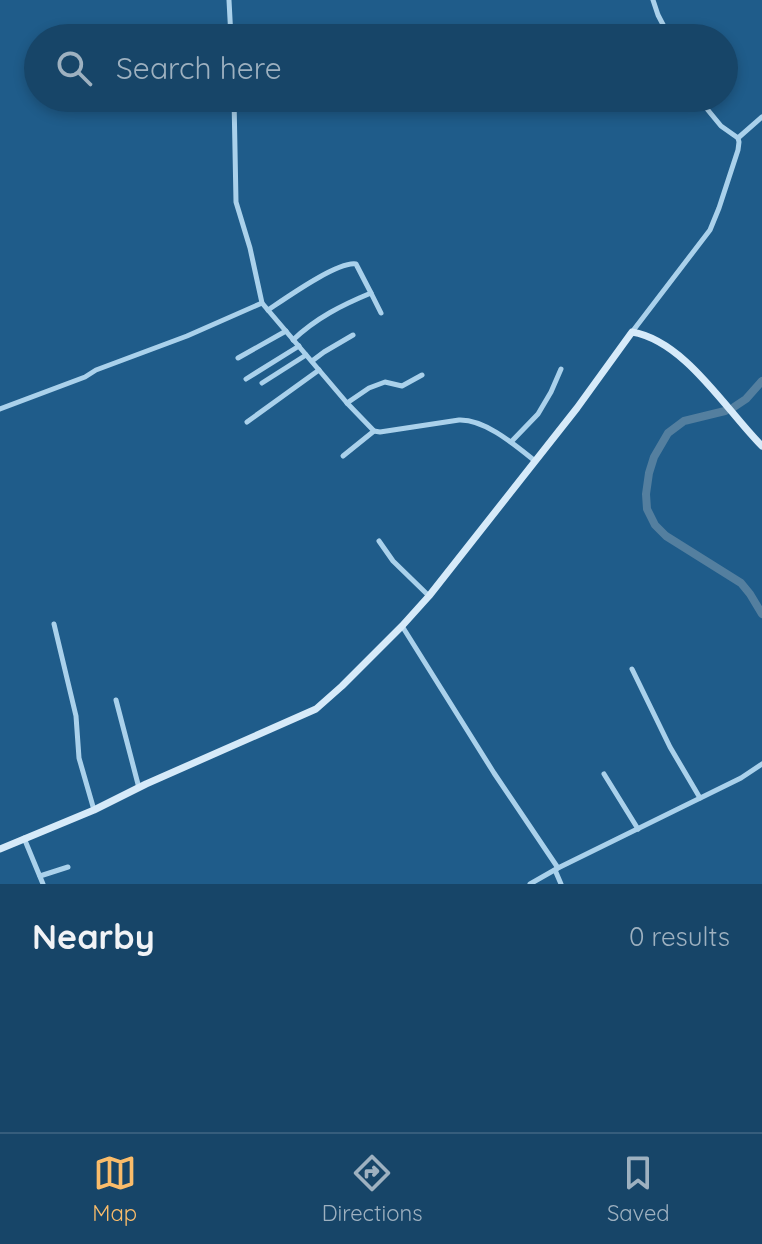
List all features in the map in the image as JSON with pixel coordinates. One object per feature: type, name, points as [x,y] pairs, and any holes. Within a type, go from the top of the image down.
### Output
[{"type":"main road","points":[[0,849],[94,810],[316,709],[328,700],[429,596],[602,376],[632,332],[654,338],[690,367],[708,383],[762,446]]},
{"type":"street","points":[[229,0],[230,24]]},
{"type":"street","points":[[653,0],[663,24]]},
{"type":"street","points":[[234,112],[236,202],[262,303],[347,403],[374,431],[380,432],[469,420],[479,423],[535,461]]},
{"type":"street","points":[[632,332],[710,230],[729,179],[739,145],[738,138],[721,126],[710,112]]},
{"type":"street","points":[[738,138],[762,117]]},
{"type":"street","points":[[268,310],[302,287],[350,263],[357,266],[381,313]]},
{"type":"street","points":[[293,340],[323,316],[371,293]]},
{"type":"street","points":[[0,409],[187,336],[262,303]]},
{"type":"street","points":[[238,358],[286,331]]},
{"type":"street","points":[[312,361],[353,335]]},
{"type":"street","points":[[246,379],[299,346]]},
{"type":"street","points":[[262,383],[306,355]]},
{"type":"street","points":[[511,442],[538,414],[561,369]]},
{"type":"street","points":[[247,422],[319,370]]},
{"type":"street","points":[[347,403],[383,382],[402,386],[422,375]]},
{"type":"street","points":[[343,456],[374,431]]},
{"type":"street","points":[[379,541],[393,561],[429,596]]},
{"type":"street","points":[[54,624],[76,716],[79,758],[94,810]]},
{"type":"street","points":[[402,626],[556,869],[561,884]]},
{"type":"street","points":[[632,669],[670,747],[700,798]]},
{"type":"street","points":[[116,700],[139,788]]},
{"type":"street","points":[[530,884],[741,778],[762,764]]},
{"type":"street","points":[[604,774],[638,829]]},
{"type":"street","points":[[24,838],[43,884]]},
{"type":"street","points":[[40,876],[68,867]]},
{"type":"waterway","points":[[734,407],[762,381]]},
{"type":"waterway","points":[[725,411],[684,421],[668,433],[649,473],[647,509],[655,525],[666,536],[741,583],[762,614]]}]
